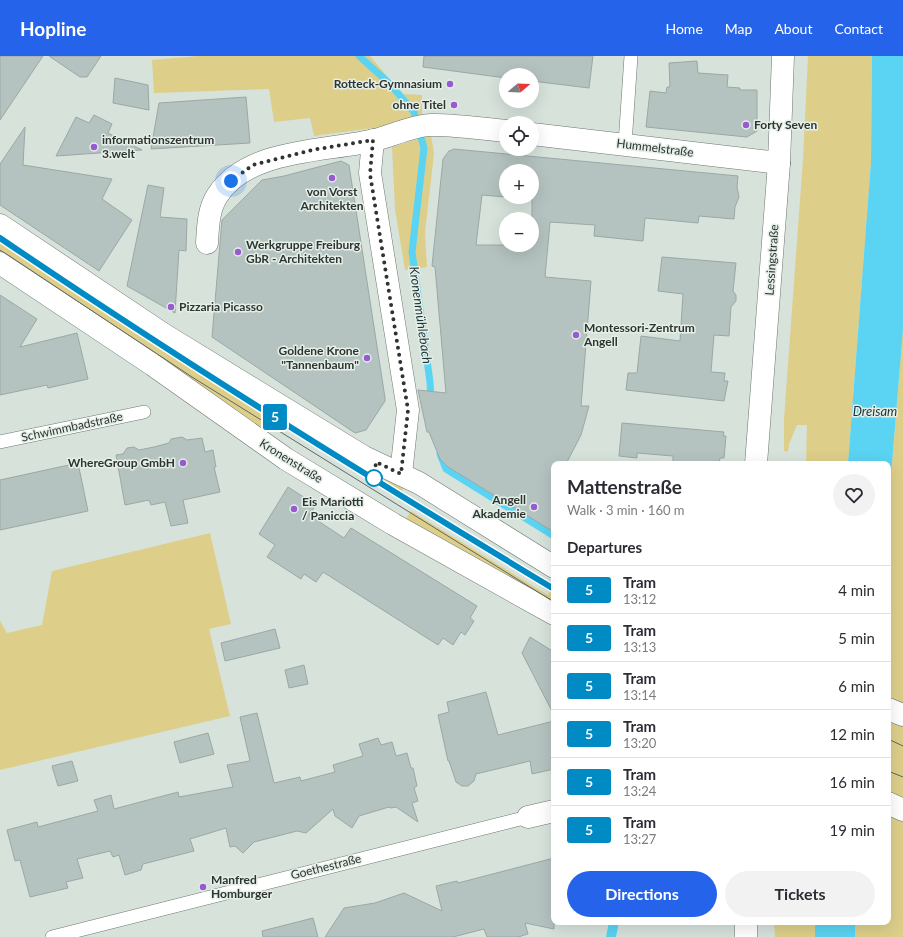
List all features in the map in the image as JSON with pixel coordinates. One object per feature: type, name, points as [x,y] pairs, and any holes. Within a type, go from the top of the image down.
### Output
[{"type":"main road","name":"Lessingstraße","points":[[756,461],[779,163],[783,56]]},
{"type":"main road","points":[[207,243],[209,217],[217,196],[231,181],[253,165],[306,152],[373,140],[430,125],[499,130]]},
{"type":"main road","name":"Hummelstraße","points":[[539,135],[779,163]]},
{"type":"main road","points":[[373,140],[370,174],[408,410],[401,474]]},
{"type":"main road","points":[[0,225],[168,337],[350,449],[419,483],[551,565]]},
{"type":"main road","name":"Kronenstraße","points":[[0,263],[153,365],[286,459],[393,524],[551,612]]},
{"type":"main road","points":[[891,711],[903,715]]},
{"type":"main road","points":[[891,804],[903,810]]},
{"type":"main road","name":"Goethestraße","points":[[528,817],[551,812]]},
{"type":"main road","points":[[746,925],[746,937]]},
{"type":"lane","points":[[625,144],[631,56]]},
{"type":"lane","name":"Schwimmbadstraße","points":[[0,442],[144,412]]},
{"type":"lane","name":"Goethestraße","points":[[52,937],[528,817]]},
{"type":"shaded area","points":[[198,56],[370,56],[402,94],[422,95],[422,117],[388,126],[314,136],[310,118],[274,122],[269,89],[154,93],[152,60]]},
{"type":"shaded area","points":[[808,56],[872,56],[871,162],[848,461],[806,461],[807,425],[797,425],[789,444],[788,452],[784,451],[784,419],[803,159]]},
{"type":"shaded area","points":[[431,135],[434,154],[425,232],[427,267],[405,270],[395,209],[392,147]]},
{"type":"shaded area","points":[[0,231],[407,482],[399,496],[270,416],[259,434],[0,257]]},
{"type":"shaded area","points":[[903,329],[903,937],[855,937],[855,925],[891,925],[891,475]]},
{"type":"shaded area","points":[[411,511],[548,595],[551,590],[551,606],[403,523]]},
{"type":"shaded area","points":[[210,533],[231,624],[209,629],[230,716],[0,770],[0,621],[7,633],[42,625],[52,571]]},
{"type":"shaded area","points":[[774,925],[815,925],[815,937],[775,937]]},
{"type":"water","name":"Dreisam","points":[[872,56],[903,56],[903,329],[891,475],[891,461],[848,461],[871,162]]},
{"type":"water","points":[[608,925],[618,925],[616,937],[606,937]]},
{"type":"water","points":[[815,925],[855,925],[855,937],[815,937]]},
{"type":"building","points":[[0,56],[43,56],[0,120]]},
{"type":"building","points":[[49,56],[101,56],[87,77],[80,77]]},
{"type":"building","points":[[424,56],[593,56],[589,88],[539,82],[539,68],[499,68],[499,77],[423,67]]},
{"type":"building","points":[[697,61],[698,73],[728,75],[727,87],[740,88],[740,90],[757,90],[757,131],[747,137],[646,127],[650,91],[666,93],[667,87],[670,87],[669,63]]},
{"type":"building","points":[[115,78],[148,85],[149,110],[113,103]]},
{"type":"building","points":[[246,97],[250,143],[151,149],[159,103]]},
{"type":"building","name":"informationszentrum 3.welt","points":[[94,115],[112,124],[108,133],[142,150],[56,156],[76,117],[89,123]]},
{"type":"building","points":[[25,127],[23,165],[112,179],[102,199],[132,220],[99,271],[0,205],[0,164]]},
{"type":"building","points":[[454,149],[499,153],[499,156],[528,156],[738,176],[737,187],[739,197],[735,207],[734,219],[699,216],[698,223],[645,218],[643,241],[594,236],[595,225],[550,222],[545,277],[591,281],[581,406],[589,406],[581,435],[568,461],[551,461],[551,530],[448,467],[440,459],[429,432],[427,432],[418,390],[446,393],[435,267],[432,266],[443,159],[449,151]],"holes":[[[499,164],[539,164],[539,204],[532,204],[532,212],[539,212],[539,252],[499,252],[499,245],[476,245],[482,195],[499,196]]]},
{"type":"building","points":[[341,161],[349,165],[385,398],[385,401],[366,430],[355,433],[212,337],[222,220],[262,180],[284,176]]},
{"type":"building","points":[[148,185],[164,188],[160,217],[187,219],[186,251],[179,250],[175,313],[127,286]]},
{"type":"building","points":[[662,257],[736,263],[733,291],[736,295],[736,301],[731,307],[729,336],[714,335],[711,372],[725,373],[724,381],[728,381],[724,401],[626,390],[628,373],[637,373],[641,336],[680,341],[683,294],[658,291]]},
{"type":"building","points":[[0,295],[37,319],[20,347],[77,333],[88,379],[48,388],[47,385],[0,395]]},
{"type":"building","points":[[622,423],[724,432],[723,436],[726,436],[724,458],[720,458],[720,461],[673,461],[673,456],[637,453],[637,458],[619,456]]},
{"type":"building","points":[[182,437],[187,440],[202,438],[205,452],[213,450],[216,467],[214,467],[220,492],[183,500],[188,523],[171,526],[165,502],[151,505],[149,500],[125,505],[116,455],[123,454],[127,448],[134,447],[139,450],[154,447],[169,443],[171,439]]},
{"type":"building","points":[[78,463],[88,511],[0,530],[0,480]]},
{"type":"building","points":[[288,487],[316,505],[309,515],[344,538],[351,528],[477,606],[470,618],[474,621],[465,635],[461,632],[453,645],[443,638],[438,645],[323,572],[316,582],[304,574],[301,579],[267,557],[275,545],[259,534]]},
{"type":"building","points":[[275,629],[280,648],[225,661],[221,643]]},
{"type":"building","points":[[530,637],[551,650],[551,709],[522,653]]},
{"type":"building","points":[[304,665],[308,684],[289,688],[285,670]]},
{"type":"building","points":[[486,692],[498,735],[551,722],[551,770],[532,774],[530,761],[476,774],[474,781],[468,786],[462,786],[456,782],[448,761],[438,715],[449,712],[447,702]]},
{"type":"building","points":[[257,713],[274,783],[300,777],[301,781],[335,772],[333,765],[363,756],[359,744],[378,738],[381,745],[392,742],[396,756],[407,753],[411,768],[413,768],[417,786],[414,788],[418,801],[412,803],[418,822],[396,807],[389,807],[359,816],[352,828],[335,816],[333,809],[306,833],[297,831],[254,842],[243,853],[235,846],[230,847],[226,828],[190,839],[194,851],[143,864],[141,870],[125,875],[119,855],[113,857],[110,851],[77,859],[83,878],[66,882],[68,888],[30,897],[20,860],[15,861],[7,830],[37,822],[38,827],[98,811],[94,800],[111,795],[114,809],[178,792],[179,797],[233,787],[227,765],[250,761],[240,717]]},
{"type":"building","points":[[208,733],[214,754],[180,763],[174,742]]},
{"type":"building","points":[[72,761],[78,781],[58,786],[52,766]]},
{"type":"building","points":[[551,859],[551,925],[554,925],[554,929],[525,923],[528,934],[518,937],[487,937],[484,929],[453,937],[325,937],[344,908],[375,903],[404,893],[442,911],[436,886],[457,881],[458,883]]},
{"type":"building","points":[[313,918],[318,937],[263,937],[262,931]]},
{"type":"waterway","name":"Kronenmühlebach","points":[[359,56],[389,83],[414,112],[424,148],[412,252],[430,382],[431,401]]},
{"type":"waterway","name":"Kronenmühlebach","points":[[440,454],[446,469],[551,534]]},
{"type":"tram line","points":[[0,238],[137,329],[275,417],[551,587]]},
{"type":"tram line","name":"5","points":[[0,238],[118,318],[184,360],[551,587]]},
{"type":"tram line","points":[[0,250],[192,377],[551,600]]},
{"type":"tram line","points":[[891,740],[903,746]]},
{"type":"tram line","points":[[891,772],[903,777]]},
{"type":"place","name":"Rotteck-Gymnasium","points":[[450,84]]},
{"type":"place","name":"ohne Titel","points":[[454,105]]},
{"type":"place","name":"Forty Seven","points":[[746,125]]},
{"type":"place","name":"informationszentrum 3.welt","points":[[94,147]]},
{"type":"place","name":"von Vorst Architekten","points":[[332,178]]},
{"type":"place","name":"Werkgruppe Freiburg GbR - Architekten","points":[[238,252]]},
{"type":"place","name":"Pizzaria Picasso","points":[[171,307]]},
{"type":"place","name":"Montessori-Zentrum Angell","points":[[576,335]]},
{"type":"place","name":"Goldene Krone \"Tannenbaum\"","points":[[367,358]]},
{"type":"place","name":"WhereGroup GmbH","points":[[183,463]]},
{"type":"place","name":"Angell Akademie","points":[[534,507]]},
{"type":"place","name":"Eis Mariotti / Paniccia","points":[[294,509]]},
{"type":"place","name":"Manfred Homburger","points":[[203,887]]},
{"type":"route","points":[[231,181],[253,165],[312,150],[373,140],[370,174],[408,410],[401,474],[376,462],[374,478]]}]
